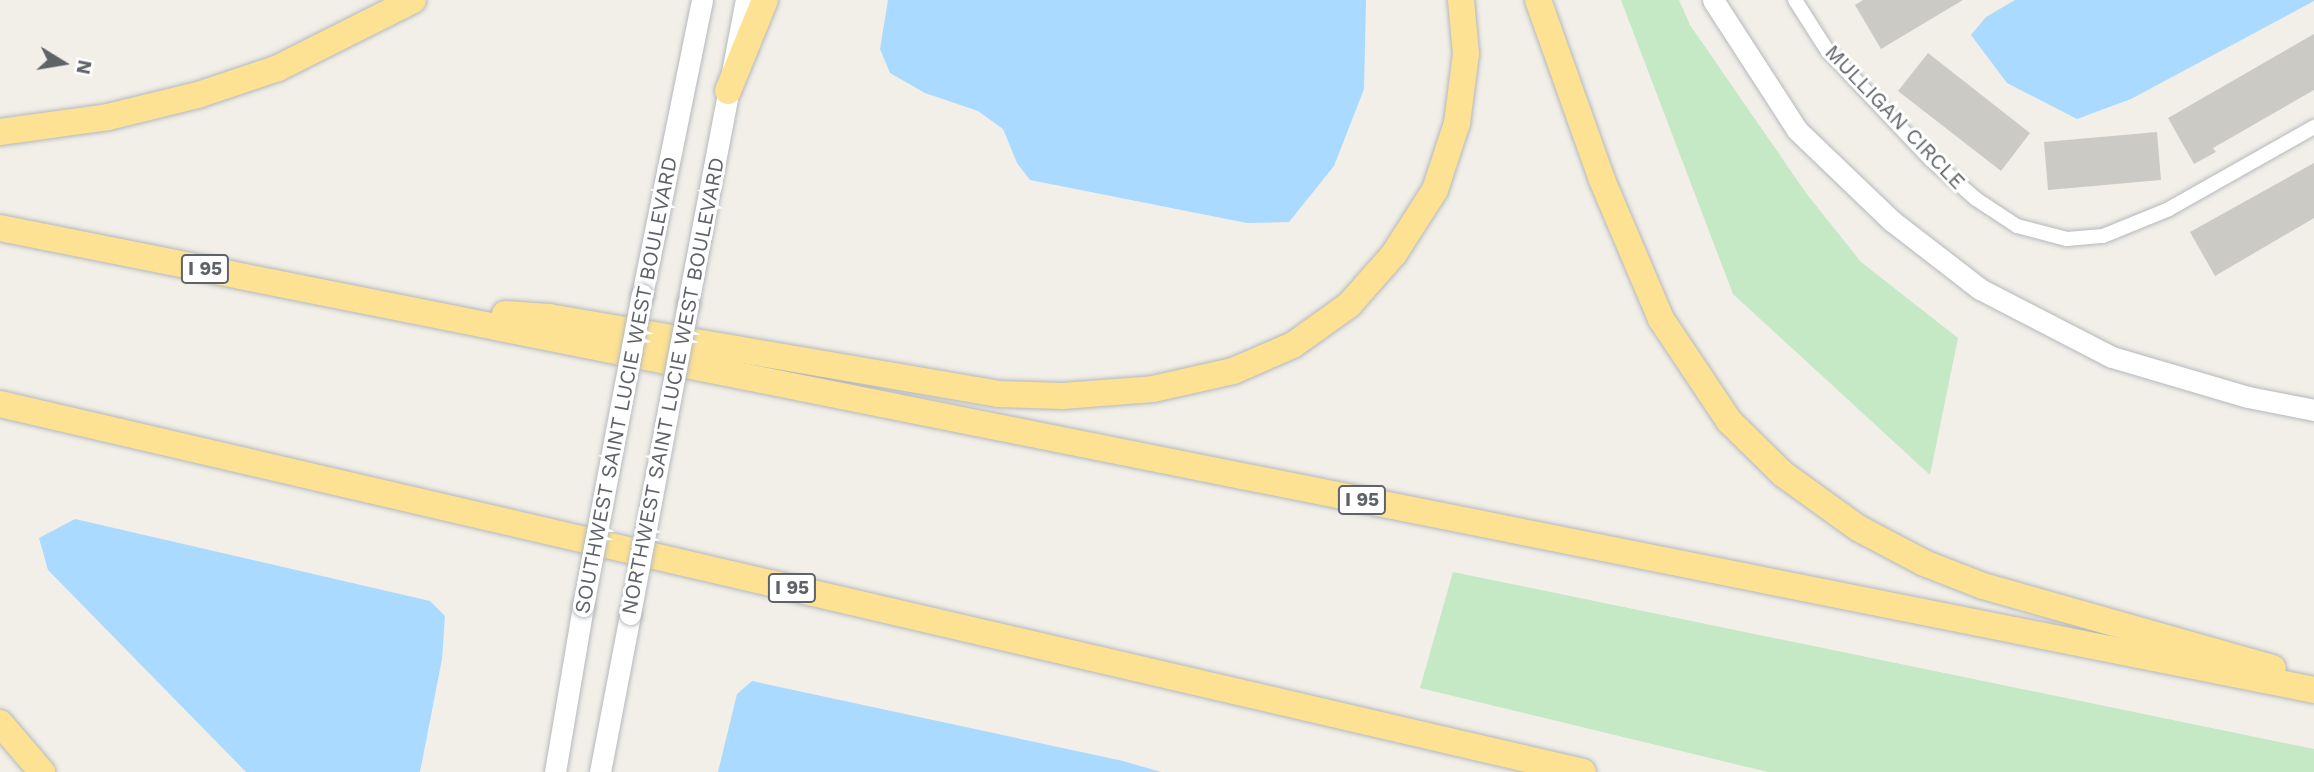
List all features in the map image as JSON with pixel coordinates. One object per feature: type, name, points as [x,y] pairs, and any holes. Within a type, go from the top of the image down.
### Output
[{"type":"highway","points":[[0,132],[108,117],[198,95],[278,68],[414,0]]},
{"type":"highway","points":[[728,91],[765,0]]},
{"type":"highway","points":[[411,309],[549,317],[998,394],[1063,396],[1153,389],[1233,371],[1293,345],[1349,305],[1394,254],[1435,190],[1459,109],[1466,54],[1461,0]]},
{"type":"highway","points":[[1538,0],[1612,206],[1661,319],[1729,421],[1783,474],[1858,528],[1924,563],[1983,586],[2235,654],[2314,683]]},
{"type":"highway","name":"I 95","points":[[0,228],[2314,690]]},
{"type":"highway","name":"I 95","points":[[0,404],[1583,772]]},
{"type":"highway","points":[[0,723],[42,772]]},
{"type":"main road","name":"SOUTHWEST SAINT LUCIE WEST BOULEVARD","points":[[555,772],[583,606],[642,295],[702,0]]},
{"type":"main road","name":"NORTHWEST SAINT LUCIE WEST BOULEVARD","points":[[600,772],[746,0]]},
{"type":"main road","points":[[1713,0],[1797,130],[1892,220],[1980,289],[2112,357],[2248,397],[2314,410]]},
{"type":"street","name":"MULLIGAN CIRCLE","points":[[1798,1],[1827,50],[1967,191],[2017,226],[2067,239],[2103,236],[2169,209],[2314,127]]},
{"type":"green space","points":[[1621,0],[1679,0],[1690,25],[1806,193],[1861,262],[1958,338],[1930,475],[1733,294]]},
{"type":"green space","points":[[1453,572],[2314,749],[2314,772],[1768,772],[1420,688]]},
{"type":"water","points":[[888,0],[1366,0],[1364,89],[1334,166],[1289,222],[1247,223],[1030,180],[1017,163],[1003,129],[978,111],[925,93],[890,73],[880,49]]},
{"type":"water","points":[[2015,0],[2314,1],[2131,99],[2077,119],[2007,83],[1971,35],[1986,17]]},
{"type":"water","points":[[75,519],[430,601],[445,616],[442,659],[420,772],[246,772],[48,570],[39,538]]},
{"type":"water","points":[[752,681],[1123,761],[1161,772],[718,772],[737,694]]},
{"type":"building","points":[[1863,0],[1963,0],[1881,49],[1855,5]]},
{"type":"building","points":[[2314,34],[2314,90],[2213,148],[2216,152],[2194,164],[2168,118]]},
{"type":"building","points":[[1928,53],[2030,133],[2001,171],[1898,91]]},
{"type":"building","points":[[2157,132],[2161,180],[2048,190],[2044,142]]},
{"type":"building","points":[[2314,163],[2314,218],[2215,276],[2190,232]]}]
